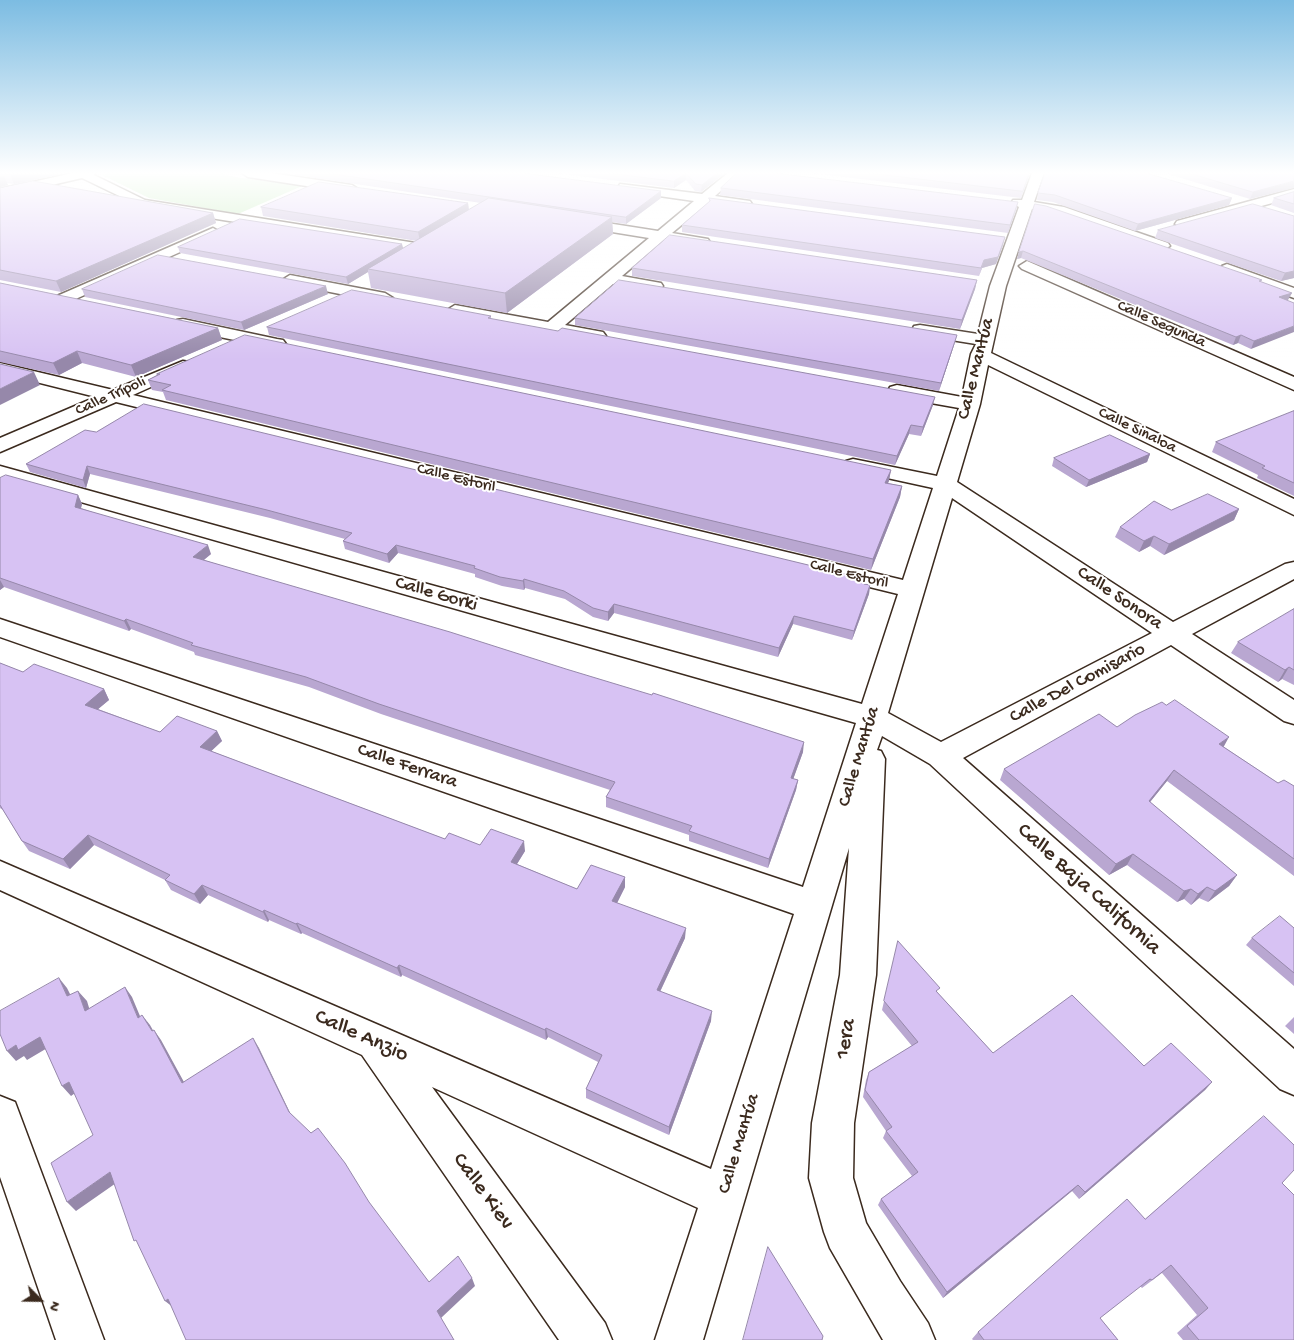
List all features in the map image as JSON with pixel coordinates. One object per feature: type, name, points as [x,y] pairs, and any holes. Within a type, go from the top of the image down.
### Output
[{"type":"street","points":[[92,305],[54,298],[204,236]]},
{"type":"street","points":[[344,236],[422,248]]},
{"type":"street","points":[[551,328],[662,236],[719,244]]},
{"type":"street","name":"Calle Mantúa","points":[[679,1340],[970,404],[993,285],[1016,236]]},
{"type":"street","points":[[1133,236],[1174,250]]},
{"type":"street","points":[[1137,237],[1142,236]]},
{"type":"street","points":[[996,238],[1015,240]]},
{"type":"street","points":[[399,263],[439,239]]},
{"type":"street","points":[[159,256],[188,261]]},
{"type":"street","points":[[1211,263],[1294,293]]},
{"type":"street","name":"Calle Segunda","points":[[1027,266],[1294,384]]},
{"type":"street","points":[[274,277],[399,300]]},
{"type":"street","points":[[327,302],[375,277]]},
{"type":"street","points":[[610,278],[669,288]]},
{"type":"street","points":[[437,307],[609,338]]},
{"type":"street","points":[[169,322],[295,348]]},
{"type":"street","points":[[220,349],[270,327]]},
{"type":"street","name":"Calle Sinaloa","points":[[905,327],[982,347],[1294,508]]},
{"type":"street","name":"Calle Trípoli","points":[[0,446],[202,357]]},
{"type":"street","name":"Calle Estoril","points":[[0,368],[912,590]]},
{"type":"street","points":[[882,388],[970,404]]},
{"type":"street","points":[[838,462],[945,484]]},
{"type":"street","name":"Calle Gorki","points":[[0,472],[872,717]]},
{"type":"street","name":"Calle Sonora","points":[[945,484],[1294,714]]},
{"type":"street","name":"Calle Del Comisario","points":[[941,756],[1294,569]]},
{"type":"street","name":"Calle Ferrara","points":[[0,628],[814,906]]},
{"type":"street","name":"Calle Baja California","points":[[872,717],[941,756],[1294,1076]]},
{"type":"street","name":"1era","points":[[872,717],[858,975],[833,1123],[831,1178],[846,1232],[883,1298],[911,1340]]},
{"type":"street","name":"Calle Anzio","points":[[0,875],[376,1044],[724,1197]]},
{"type":"street","name":"Calle Kiev","points":[[376,1044],[588,1340]]},
{"type":"street","points":[[0,1116],[80,1340]]},
{"type":"building","points":[[0,236],[161,236],[56,281],[0,270]]},
{"type":"building","points":[[203,236],[347,236],[402,244],[346,277],[178,247]]},
{"type":"building","points":[[425,236],[586,236],[505,293],[368,269]]},
{"type":"building","points":[[669,236],[674,236],[977,280],[962,320],[632,268]]},
{"type":"building","points":[[755,236],[1005,237],[998,257],[984,260],[981,268]]},
{"type":"building","points":[[1024,236],[1132,236],[1262,280],[1259,281],[1292,293],[1279,297],[1294,303],[1294,326],[1254,341],[1241,335],[1236,337],[1023,251],[1019,252]]},
{"type":"building","points":[[1174,236],[1294,236],[1294,271],[1285,273]]},
{"type":"building","points":[[158,255],[326,286],[241,322],[82,289]]},
{"type":"building","points":[[619,280],[957,335],[941,383],[575,318]]},
{"type":"building","points":[[0,283],[218,328],[131,365],[77,351],[53,363],[0,351]]},
{"type":"building","points":[[352,290],[491,316],[488,318],[558,331],[562,328],[935,397],[923,427],[911,425],[897,456],[267,327]]},
{"type":"building","points":[[245,335],[891,470],[885,483],[902,486],[873,559],[162,390],[171,385],[148,380],[160,374],[157,374]]},
{"type":"building","points":[[0,364],[34,372],[0,389]]},
{"type":"building","points":[[144,404],[866,579],[864,584],[870,585],[854,631],[794,616],[779,648],[614,604],[608,612],[593,608],[564,591],[524,579],[523,581],[500,577],[474,568],[475,566],[396,545],[387,554],[343,541],[352,533],[87,466],[83,480],[26,464],[85,430],[96,432]]},
{"type":"building","points":[[1294,411],[1294,483],[1262,468],[1265,466],[1216,442]]},
{"type":"building","points":[[1110,435],[1150,454],[1089,480],[1054,458]]},
{"type":"building","points":[[6,475],[78,495],[75,507],[208,545],[193,557],[450,632],[652,695],[653,693],[804,742],[791,778],[798,780],[769,859],[689,831],[692,826],[606,797],[615,782],[379,704],[306,677],[191,645],[193,643],[126,619],[124,621],[0,578],[0,478]]},
{"type":"building","points":[[1208,494],[1239,509],[1169,544],[1154,536],[1144,541],[1120,527],[1154,501],[1171,510]]},
{"type":"building","points":[[1294,609],[1294,670],[1289,667],[1285,670],[1238,642]]},
{"type":"building","points":[[0,663],[23,672],[34,664],[104,689],[85,705],[160,732],[177,716],[217,731],[200,747],[445,839],[449,833],[480,845],[491,829],[524,841],[511,862],[577,889],[591,865],[625,877],[612,901],[686,928],[657,990],[712,1011],[669,1127],[586,1089],[602,1055],[546,1028],[545,1030],[399,965],[397,968],[297,923],[264,910],[263,912],[202,885],[194,894],[165,880],[170,875],[88,835],[63,859],[22,841],[0,805]]},
{"type":"building","points":[[1175,700],[1229,737],[1219,744],[1278,783],[1284,780],[1294,786],[1294,859],[1174,770],[1149,801],[1237,875],[1215,891],[1207,887],[1198,894],[1191,889],[1184,891],[1133,854],[1116,864],[1004,769],[1099,714],[1117,727],[1135,715],[1162,702],[1166,705]]},
{"type":"building","points":[[1280,916],[1294,928],[1294,973],[1252,938]]},
{"type":"building","points":[[898,941],[940,988],[936,991],[993,1053],[1072,995],[1144,1066],[1171,1043],[1212,1082],[1085,1192],[1078,1185],[947,1292],[881,1199],[918,1172],[886,1131],[892,1127],[865,1090],[869,1072],[918,1042],[884,1001]]},
{"type":"building","points":[[59,978],[67,996],[78,991],[85,1011],[125,987],[138,1018],[142,1015],[152,1031],[154,1030],[182,1083],[253,1038],[289,1112],[311,1133],[318,1128],[345,1163],[369,1202],[429,1282],[458,1256],[472,1278],[437,1311],[454,1340],[186,1340],[168,1299],[165,1301],[136,1240],[134,1241],[110,1172],[67,1202],[51,1163],[93,1135],[69,1082],[62,1086],[40,1037],[18,1050],[16,1045],[7,1051],[0,1034],[0,1011]]},
{"type":"building","points":[[1264,1116],[1294,1145],[1294,1170],[1282,1183],[1294,1195],[1294,1340],[1199,1340],[1187,1326],[1208,1308],[1171,1265],[1100,1318],[1118,1340],[984,1340],[978,1332],[1127,1199],[1145,1219]]},
{"type":"building","points":[[768,1247],[823,1336],[822,1340],[743,1340]]}]
